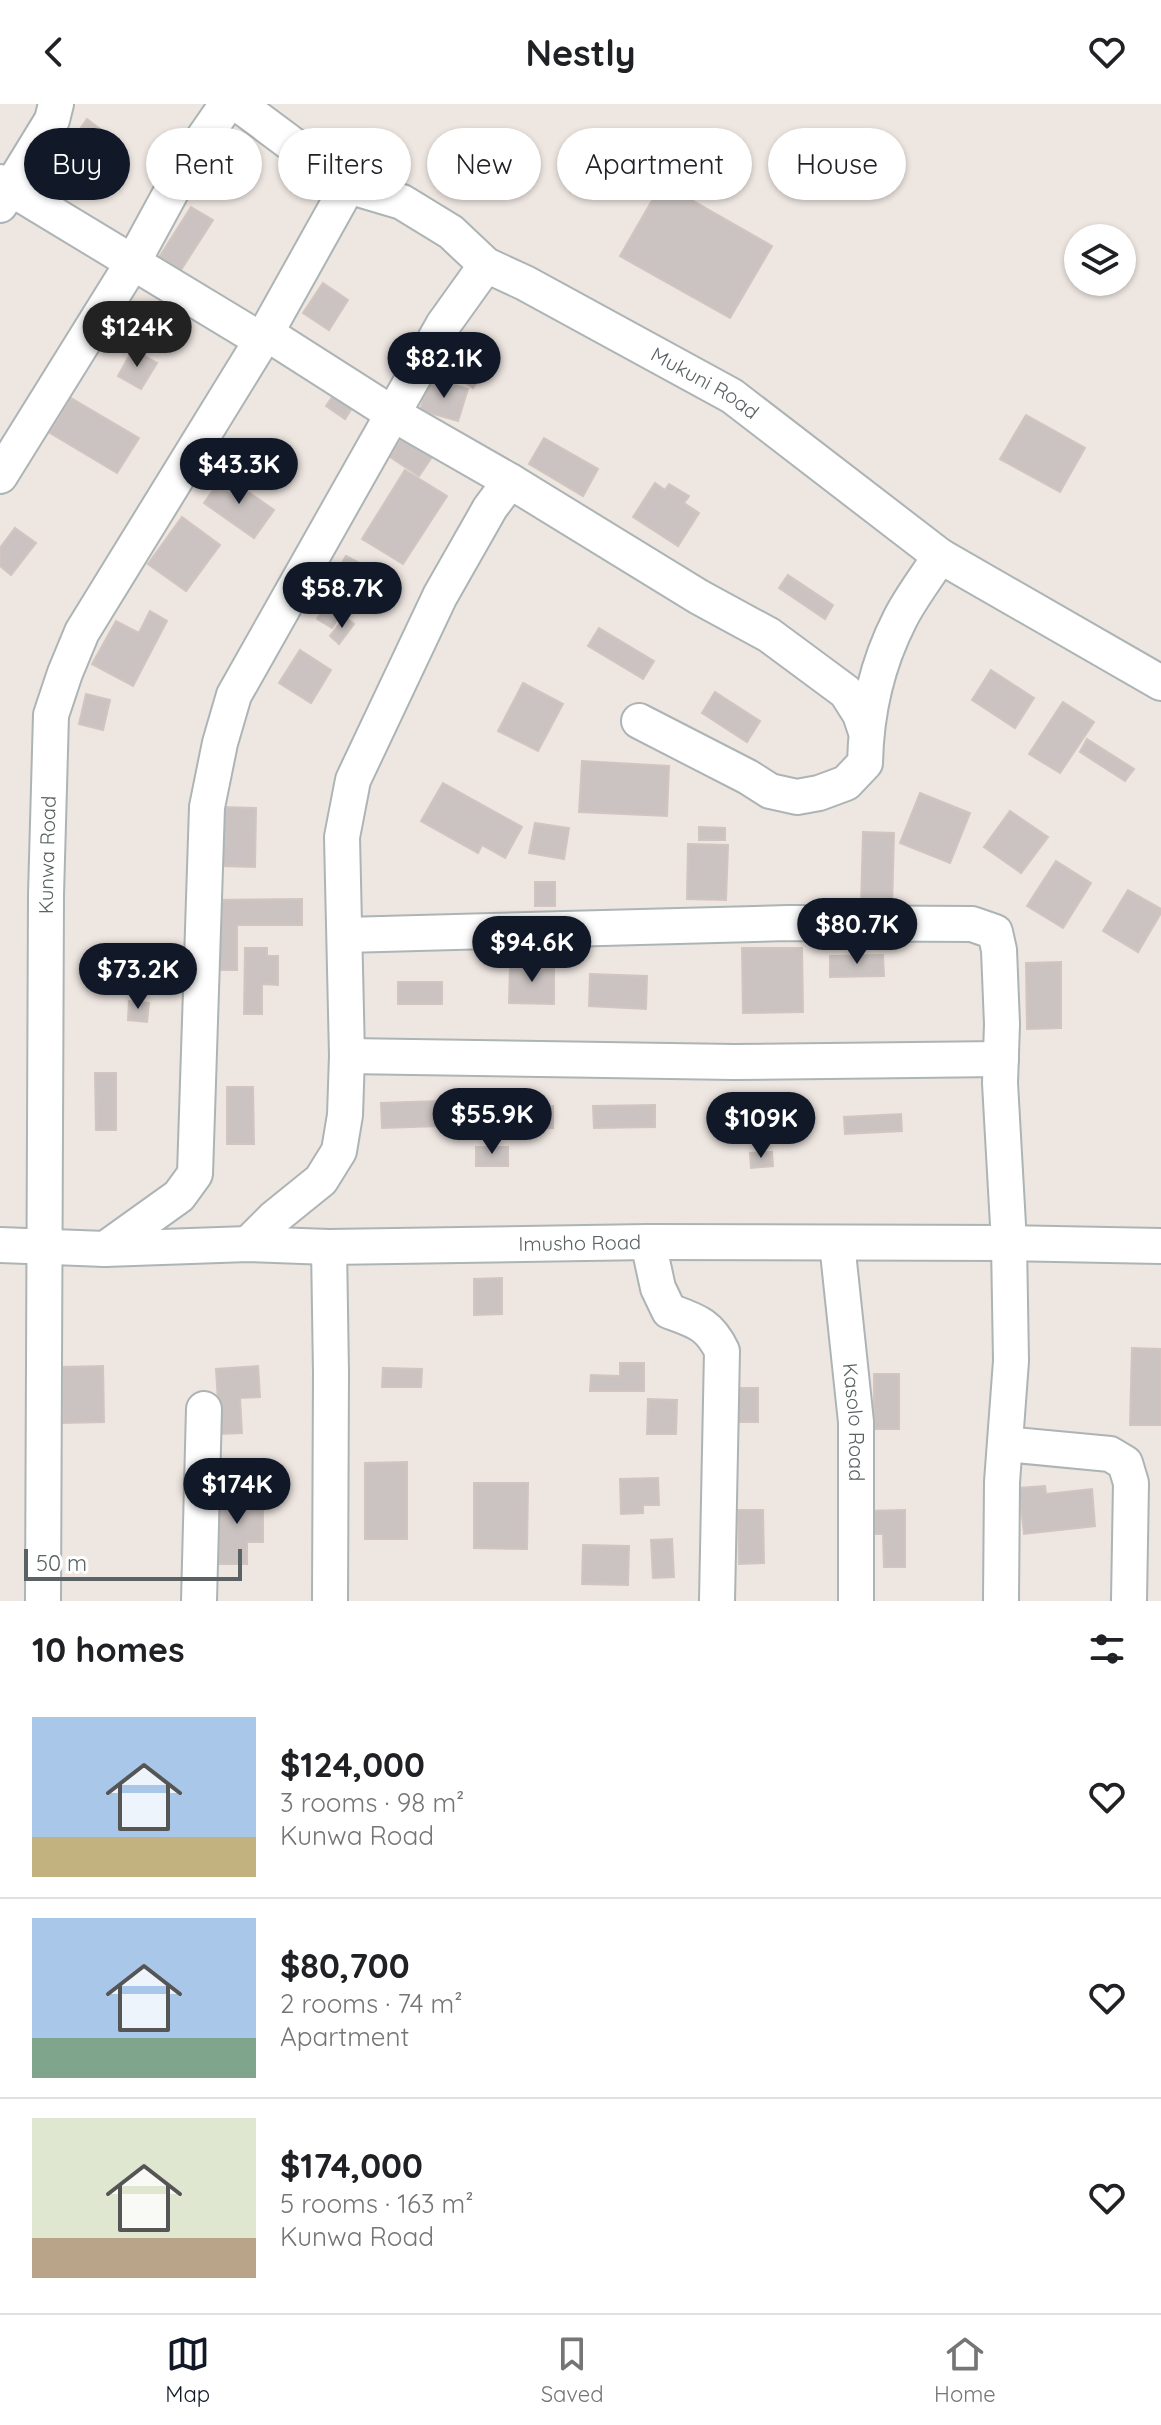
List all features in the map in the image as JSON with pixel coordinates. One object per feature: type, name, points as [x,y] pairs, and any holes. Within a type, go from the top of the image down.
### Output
[{"type":"street","points":[[56,104],[52,120],[4,192],[263,336],[510,481],[699,597],[769,635],[846,692],[860,714],[865,729]]},
{"type":"street","points":[[0,476],[133,262],[189,159],[227,104]]},
{"type":"street","name":"Mukuni Road","points":[[238,104],[278,134]]},
{"type":"street","name":"Kunwa Road","points":[[43,1601],[46,895],[51,715],[82,632],[263,336],[340,200]]},
{"type":"street","name":"Mukuni Road","points":[[395,200],[451,232],[486,265],[525,283],[732,396],[940,556],[1161,683]]},
{"type":"street","points":[[105,1249],[179,1196],[195,1174],[207,807],[234,695],[443,325],[486,265]]},
{"type":"street","points":[[248,1244],[274,1218],[321,1180],[339,1151],[345,1115],[347,1056],[342,837],[353,780],[440,596],[490,508],[510,481]]},
{"type":"street","points":[[639,721],[770,791],[797,797],[846,783],[865,763],[865,729],[878,673],[900,619],[940,556]]},
{"type":"street","points":[[345,935],[788,923],[972,924],[995,932],[999,950],[1011,1361],[1002,1482],[1001,1601]]},
{"type":"street","points":[[347,1056],[734,1062],[1001,1059]]},
{"type":"street","points":[[648,1242],[658,1288],[669,1311],[700,1323],[714,1334],[722,1351],[717,1601]]},
{"type":"street","name":"Imusho Road","points":[[0,1245],[105,1249],[248,1244],[329,1247],[648,1242],[1161,1246]]},
{"type":"street","name":"Kasolo Road","points":[[837,1243],[856,1422],[856,1601]]},
{"type":"street","points":[[329,1247],[330,1601]]},
{"type":"street","points":[[199,1601],[204,1409]]},
{"type":"street","points":[[1005,1444],[1110,1454],[1125,1463],[1131,1483],[1129,1601]]},
{"type":"building","points":[[87,119],[99,128],[81,128]]},
{"type":"building","points":[[652,200],[692,200],[772,246],[730,318],[620,256]]},
{"type":"building","points":[[191,207],[213,220],[179,273],[158,259]]},
{"type":"building","points":[[323,283],[348,300],[329,330],[303,313]]},
{"type":"building","points":[[133,349],[157,363],[141,389],[118,376]]},
{"type":"building","points":[[462,354],[485,370],[473,388],[450,371]]},
{"type":"building","points":[[430,378],[468,389],[458,421],[420,410]]},
{"type":"building","points":[[335,393],[354,405],[345,419],[326,406]]},
{"type":"building","points":[[71,398],[139,438],[117,473],[50,433]]},
{"type":"building","points":[[1026,415],[1085,448],[1060,492],[1000,459]]},
{"type":"building","points":[[408,429],[438,448],[419,476],[390,457]]},
{"type":"building","points":[[544,438],[598,469],[583,496],[529,464]]},
{"type":"building","points":[[405,470],[447,496],[403,564],[362,539]]},
{"type":"building","points":[[224,475],[274,510],[254,538],[204,503]]},
{"type":"building","points":[[655,483],[665,490],[669,484],[689,496],[684,503],[699,513],[678,546],[633,517]]},
{"type":"building","points":[[182,517],[220,545],[186,591],[148,564]]},
{"type":"building","points":[[15,528],[36,543],[11,575],[0,566],[0,548]]},
{"type":"building","points":[[346,556],[372,570],[367,580],[340,566]]},
{"type":"building","points":[[788,575],[833,605],[825,619],[779,588]]},
{"type":"building","points":[[339,584],[353,593],[332,628],[317,619]]},
{"type":"building","points":[[150,611],[167,621],[133,686],[92,664],[116,621],[139,633]]},
{"type":"building","points":[[345,617],[354,624],[339,644],[330,636]]},
{"type":"building","points":[[599,628],[654,661],[643,679],[588,646]]},
{"type":"building","points":[[300,650],[331,670],[311,703],[279,683]]},
{"type":"building","points":[[991,670],[1034,698],[1015,728],[972,700]]},
{"type":"building","points":[[523,683],[563,704],[538,751],[498,731]]},
{"type":"building","points":[[715,692],[760,721],[747,742],[702,713]]},
{"type":"building","points":[[86,694],[110,700],[103,730],[79,724]]},
{"type":"building","points":[[1063,702],[1094,722],[1060,773],[1029,754]]},
{"type":"building","points":[[1087,739],[1134,769],[1125,781],[1080,752]]},
{"type":"building","points":[[582,761],[669,766],[667,816],[579,812]]},
{"type":"building","points":[[443,783],[522,827],[505,858],[482,845],[478,853],[421,821]]},
{"type":"building","points":[[920,793],[970,813],[950,863],[900,843]]},
{"type":"building","points":[[221,807],[256,808],[255,867],[220,866]]},
{"type":"building","points":[[1010,811],[1048,837],[1021,873],[984,847]]},
{"type":"building","points":[[535,823],[569,828],[564,859],[529,853]]},
{"type":"building","points":[[699,827],[725,828],[725,840],[699,840]]},
{"type":"building","points":[[863,832],[894,833],[892,908],[861,907]]},
{"type":"building","points":[[688,844],[728,845],[726,900],[687,899]]},
{"type":"building","points":[[1056,861],[1091,883],[1063,928],[1027,906]]},
{"type":"building","points":[[535,882],[555,882],[555,906],[535,906]]},
{"type":"building","points":[[1128,890],[1161,909],[1138,952],[1103,931]]},
{"type":"building","points":[[302,899],[302,925],[237,925],[237,970],[212,970],[212,900]]},
{"type":"building","points":[[245,948],[267,948],[267,956],[278,956],[278,985],[262,984],[262,1014],[244,1014]]},
{"type":"building","points":[[742,948],[802,948],[803,1012],[743,1013]]},
{"type":"building","points":[[883,955],[884,976],[830,977],[830,956]]},
{"type":"building","points":[[1061,962],[1061,1028],[1027,1029],[1026,963]]},
{"type":"building","points":[[510,965],[554,965],[554,1004],[509,1003]]},
{"type":"building","points":[[590,974],[647,976],[646,1009],[589,1006]]},
{"type":"building","points":[[398,982],[442,982],[442,1004],[398,1004]]},
{"type":"building","points":[[129,1001],[149,1003],[147,1022],[128,1020]]},
{"type":"building","points":[[95,1073],[116,1073],[116,1130],[96,1130]]},
{"type":"building","points":[[227,1087],[253,1087],[254,1144],[227,1144]]},
{"type":"building","points":[[439,1101],[440,1126],[382,1128],[381,1103]]},
{"type":"building","points":[[655,1105],[655,1127],[594,1128],[593,1106]]},
{"type":"building","points":[[487,1106],[553,1106],[553,1128],[487,1127]]},
{"type":"building","points":[[901,1114],[902,1131],[845,1134],[844,1117]]},
{"type":"building","points":[[778,1120],[778,1138],[725,1140],[724,1122]]},
{"type":"building","points":[[476,1147],[508,1147],[508,1166],[476,1166]]},
{"type":"building","points":[[772,1152],[773,1166],[751,1168],[750,1153]]},
{"type":"building","points":[[502,1278],[502,1314],[474,1315],[474,1279]]},
{"type":"building","points":[[1132,1348],[1161,1349],[1161,1425],[1130,1425]]},
{"type":"building","points":[[620,1363],[644,1363],[644,1391],[590,1391],[591,1375],[620,1376]]},
{"type":"building","points":[[103,1366],[104,1422],[63,1423],[62,1367]]},
{"type":"building","points":[[258,1366],[260,1397],[240,1398],[242,1433],[220,1434],[216,1369]]},
{"type":"building","points":[[383,1368],[422,1369],[421,1387],[382,1387]]},
{"type":"building","points":[[874,1374],[899,1374],[899,1429],[874,1429]]},
{"type":"building","points":[[734,1388],[758,1388],[758,1422],[733,1422]]},
{"type":"building","points":[[648,1399],[677,1400],[676,1434],[647,1434]]},
{"type":"building","points":[[407,1462],[407,1539],[365,1539],[365,1463]]},
{"type":"building","points":[[658,1478],[659,1505],[643,1505],[643,1513],[621,1514],[620,1479]]},
{"type":"building","points":[[474,1483],[528,1483],[527,1549],[474,1548]]},
{"type":"building","points":[[1045,1486],[1046,1494],[1092,1489],[1095,1526],[1024,1534],[1019,1488]]},
{"type":"building","points":[[215,1494],[263,1494],[263,1542],[247,1542],[247,1564],[215,1564]]},
{"type":"building","points":[[738,1510],[763,1510],[764,1563],[739,1564]]},
{"type":"building","points":[[905,1510],[905,1567],[884,1567],[883,1534],[864,1534],[864,1511]]},
{"type":"building","points":[[672,1539],[674,1577],[653,1578],[651,1540]]},
{"type":"building","points":[[583,1545],[629,1546],[628,1585],[582,1584]]}]
